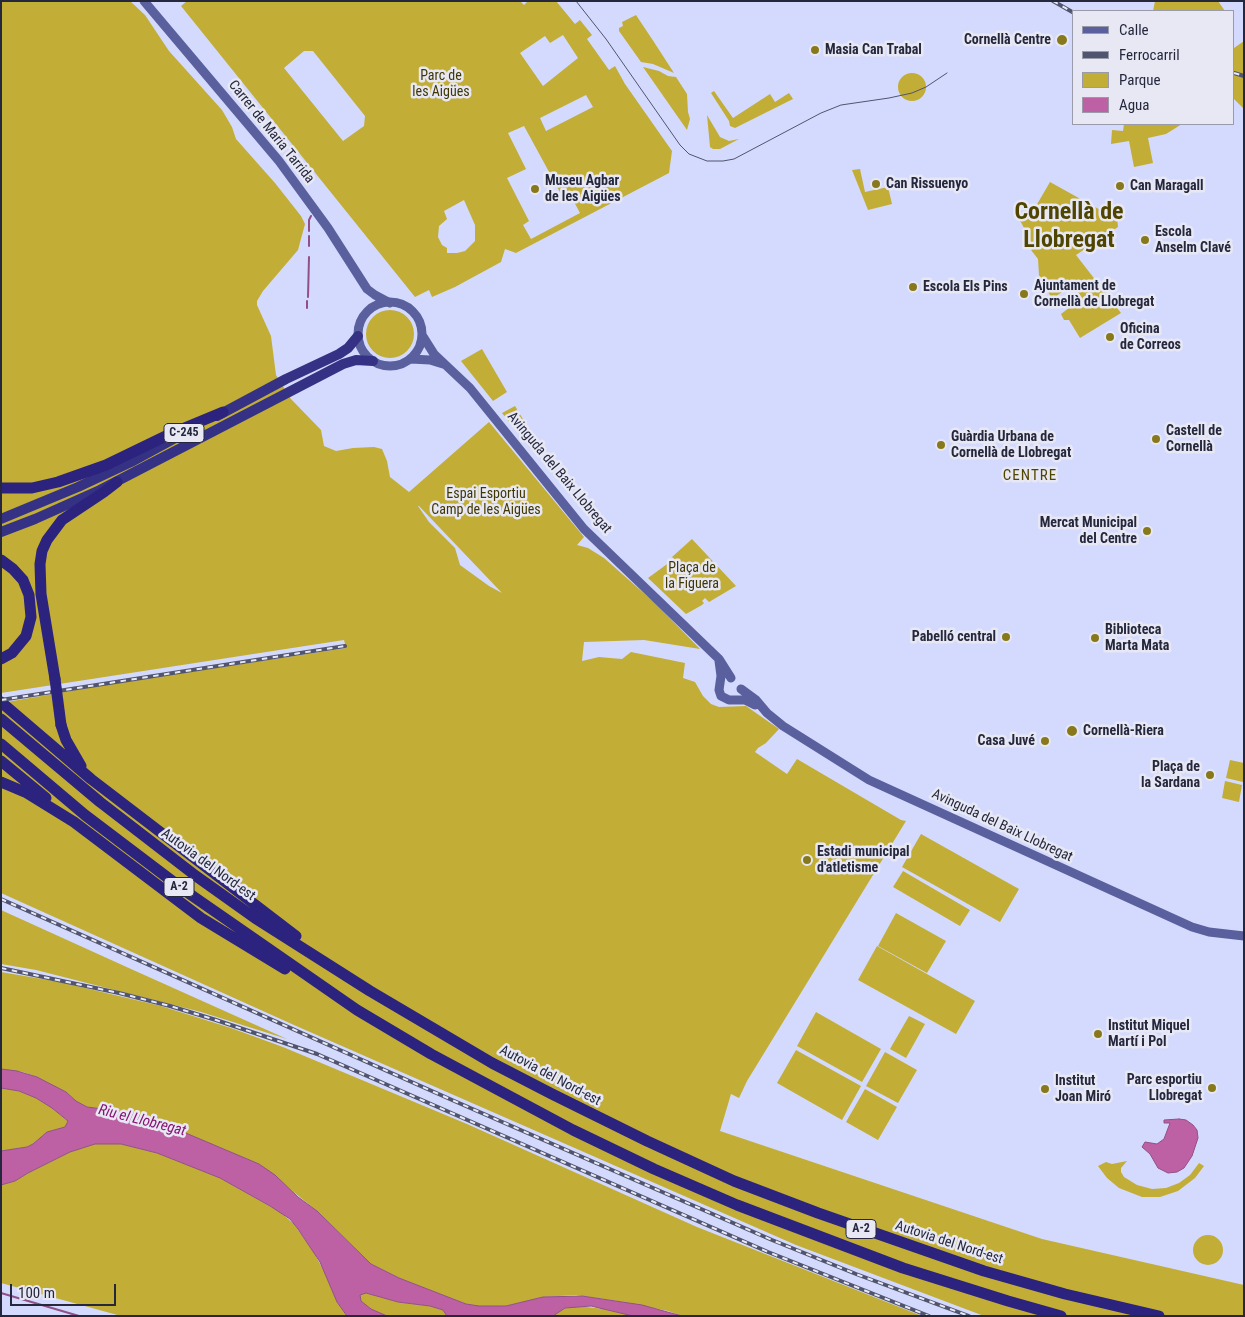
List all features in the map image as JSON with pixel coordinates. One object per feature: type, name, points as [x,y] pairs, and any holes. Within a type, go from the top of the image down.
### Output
[{"type":"highway","name":"C-245","points":[[1,518],[87,483],[131,462],[286,379],[339,354],[348,348],[358,336]]},
{"type":"highway","name":"C-245","points":[[1,532],[49,513],[117,482],[338,366],[356,360],[373,361]]},
{"type":"highway","points":[[1,488],[32,488],[76,476],[106,465],[170,434],[223,412]]},
{"type":"highway","points":[[91,779],[71,751],[61,725],[41,594],[40,564],[42,551],[47,540],[62,520],[117,482]]},
{"type":"highway","points":[[1,560],[23,580],[29,594],[31,606],[31,617],[26,636],[12,653],[1,659]]},
{"type":"highway","points":[[1,702],[91,779],[176,846],[370,991]]},
{"type":"highway","name":"Autovia del Nord-est","points":[[1,719],[100,802],[196,876],[255,918],[370,991],[492,1063],[552,1094],[646,1141],[734,1181],[887,1238],[984,1271],[1065,1294],[1159,1316]]},
{"type":"highway","name":"A-2","points":[[6,748],[85,815],[184,890],[357,1010],[431,1054],[573,1130],[654,1169],[737,1205],[903,1268],[1061,1316]]},
{"type":"highway","points":[[1,761],[74,822],[171,897],[220,932],[357,1010]]},
{"type":"highway","points":[[1,782],[27,793],[74,822]]},
{"type":"main road","name":"Carrer de Maria Tarrida","points":[[144,1],[279,161],[328,228],[367,289]]},
{"type":"main road","points":[[367,289],[375,296],[404,306],[413,312],[420,322],[422,335],[418,350],[411,359],[392,366],[380,365],[373,361],[362,349],[358,336],[360,325],[368,312],[378,305],[390,302]]},
{"type":"main road","points":[[367,289],[369,299],[368,312]]},
{"type":"main road","name":"Avinguda del Baix Llobregat","points":[[422,335],[434,354],[470,388],[584,529],[718,659],[731,678]]},
{"type":"main road","points":[[411,359],[430,360],[446,365]]},
{"type":"main road","points":[[718,659],[720,683],[718,690],[721,696],[727,699],[734,699],[739,694],[741,689],[738,682],[731,678],[725,679],[720,683]]},
{"type":"main road","name":"Avinguda del Baix Llobregat","points":[[741,689],[756,700],[783,726],[869,780],[1192,928],[1244,936]]},
{"type":"main road","name":"Avinguda del Baix Llobregat","points":[[734,699],[745,700],[763,708]]},
{"type":"green space","name":"Espai Esportiu Camp de les Aigües","points":[[1,1],[130,1],[145,15],[169,51],[222,110],[232,127],[236,139],[275,183],[305,224],[298,250],[263,291],[257,301],[257,305],[271,336],[276,375],[291,399],[321,430],[324,446],[336,451],[374,447],[382,449],[387,461],[390,477],[409,492],[489,422],[584,537],[577,545],[588,548],[604,558],[655,603],[700,649],[644,640],[584,642],[582,661],[599,657],[622,659],[631,652],[685,663],[683,678],[695,682],[703,696],[711,704],[719,707],[746,706],[779,729],[755,752],[787,774],[797,759],[901,820],[906,821],[747,1081],[739,1098],[731,1094],[720,1131],[1042,1239],[1244,1285],[1244,1316],[984,1316],[796,1245],[294,1025],[1,893],[1,703],[346,648],[344,640],[1,693]],"holes":[[[419,506],[502,593],[460,565],[455,548],[429,522]]]},
{"type":"green space","name":"Parc de les Aigües","points":[[187,1],[520,1],[524,5],[528,1],[556,1],[575,24],[580,20],[592,35],[587,39],[609,70],[615,66],[625,84],[672,151],[669,173],[516,253],[505,249],[501,262],[455,287],[432,297],[429,290],[415,297],[181,6]],"holes":[[[563,35],[578,58],[543,86],[520,53],[545,36],[550,43]],[[304,51],[313,51],[365,116],[364,126],[343,141],[284,68]],[[586,95],[593,107],[546,131],[540,118]],[[524,126],[566,203],[573,200],[580,213],[531,239],[523,225],[529,221],[507,178],[526,169],[508,133]],[[464,200],[475,225],[475,241],[465,251],[447,253],[447,248],[442,245],[438,237],[439,226],[447,219],[444,211]]]},
{"type":"green space","points":[[1155,1],[1218,1],[1224,10],[1153,10]]},
{"type":"green space","points":[[636,15],[674,73],[653,64],[641,62],[619,31],[619,28],[623,26],[622,22]]},
{"type":"green space","points":[[1244,41],[1244,109],[1235,100],[1235,47]]},
{"type":"green space","points":[[643,67],[676,77],[687,94],[690,119],[687,130]]},
{"type":"green space","points":[[912,73],[922,77],[926,87],[922,97],[912,101],[902,97],[898,87],[902,77]]},
{"type":"green space","points":[[714,91],[733,118],[770,94],[775,102],[789,93],[793,99],[735,128],[730,126],[729,121],[711,93]]},
{"type":"green space","points":[[707,115],[720,137],[729,141],[739,139],[720,149],[710,147]]},
{"type":"green space","points":[[1124,125],[1180,125],[1166,134],[1148,138],[1153,163],[1134,167],[1129,141],[1111,144],[1112,130],[1123,131]]},
{"type":"green space","points":[[860,169],[865,192],[888,187],[892,204],[868,210],[852,170]]},
{"type":"green space","points":[[1050,182],[1104,212],[1117,217],[1118,227],[1076,255],[1121,313],[1080,338],[1069,320],[1064,320],[1061,314],[1082,298],[1072,285],[1052,299],[1039,275],[1038,259],[1031,250],[1034,248],[1015,214],[1036,206]]},
{"type":"green space","points":[[385,310],[395,310],[404,314],[410,320],[414,334],[410,348],[404,354],[395,358],[385,358],[376,354],[370,348],[366,339],[366,329],[370,320],[376,314]]},
{"type":"green space","points":[[482,349],[507,392],[493,401],[461,361]]},
{"type":"green space","points":[[515,406],[539,446],[532,450],[502,413]]},
{"type":"green space","name":"Plaça de la Figuera","points":[[692,539],[736,586],[709,602],[705,598],[702,601],[704,603],[702,605],[686,614],[648,578],[674,559],[672,557]]},
{"type":"green space","points":[[1230,760],[1244,763],[1243,782],[1226,778]]},
{"type":"green space","points":[[1225,781],[1242,785],[1239,802],[1222,798]]},
{"type":"green space","points":[[921,834],[1019,889],[1000,922],[902,867]]},
{"type":"green space","points":[[903,871],[970,910],[960,926],[893,887]]},
{"type":"green space","points":[[1,910],[287,1039],[201,1012],[36,970],[1,964]]},
{"type":"green space","points":[[896,913],[946,941],[927,973],[878,946]]},
{"type":"green space","points":[[877,946],[975,1001],[956,1034],[858,980]]},
{"type":"green space","points":[[1,972],[60,982],[161,1006],[283,1047],[467,1124],[697,1227],[922,1316],[682,1316],[668,1311],[623,1302],[576,1295],[543,1297],[506,1306],[466,1304],[399,1278],[371,1264],[317,1211],[259,1164],[161,1123],[87,1107],[76,1101],[66,1092],[37,1077],[23,1072],[1,1069]]},
{"type":"green space","points":[[816,1012],[881,1049],[862,1082],[797,1046]]},
{"type":"green space","points":[[909,1016],[925,1024],[906,1058],[890,1049]]},
{"type":"green space","points":[[796,1050],[861,1086],[842,1120],[777,1083]]},
{"type":"green space","points":[[885,1052],[917,1070],[898,1103],[866,1086]]},
{"type":"green space","points":[[1,1088],[19,1091],[36,1098],[68,1121],[65,1127],[47,1132],[27,1147],[1,1151]]},
{"type":"green space","points":[[865,1089],[897,1107],[878,1140],[846,1122]]},
{"type":"green space","points":[[95,1144],[121,1144],[157,1153],[220,1178],[280,1212],[294,1224],[313,1251],[337,1302],[347,1316],[121,1316],[1,1283],[1,1185],[15,1181],[70,1152]]},
{"type":"green space","points":[[1127,1161],[1121,1168],[1124,1177],[1137,1185],[1152,1189],[1166,1188],[1179,1183],[1190,1175],[1199,1163],[1204,1166],[1195,1178],[1178,1191],[1160,1197],[1142,1197],[1119,1188],[1107,1178],[1098,1166],[1106,1162],[1112,1164]]},
{"type":"green space","points":[[1208,1235],[1218,1240],[1223,1250],[1218,1260],[1208,1265],[1198,1260],[1193,1250],[1198,1240]]},
{"type":"green space","points":[[366,1293],[398,1302],[430,1306],[443,1310],[448,1315],[387,1316],[371,1309],[361,1301],[360,1295]]},
{"type":"green space","points":[[578,1306],[604,1309],[633,1316],[553,1316],[565,1308]]},
{"type":"water","name":"Riu el Llobregat","points":[[1,1069],[17,1071],[37,1077],[66,1092],[76,1101],[87,1107],[125,1112],[155,1120],[259,1164],[275,1175],[298,1197],[317,1211],[371,1264],[399,1278],[466,1304],[506,1306],[543,1297],[582,1296],[642,1305],[682,1316],[633,1316],[591,1306],[565,1308],[553,1316],[447,1316],[443,1310],[430,1306],[398,1302],[366,1293],[360,1295],[361,1301],[371,1309],[387,1316],[347,1316],[337,1302],[320,1262],[290,1219],[220,1178],[157,1153],[121,1144],[95,1144],[70,1152],[15,1181],[1,1185],[1,1151],[27,1147],[47,1132],[65,1127],[68,1121],[36,1098],[19,1091],[1,1088]]},
{"type":"water","points":[[1164,1120],[1186,1120],[1193,1125],[1197,1130],[1198,1138],[1192,1156],[1184,1168],[1177,1172],[1168,1173],[1158,1168],[1150,1154],[1142,1147],[1145,1142],[1157,1144],[1164,1139],[1170,1123],[1164,1123]]},
{"type":"waterway","points":[[309,231],[311,216]]},
{"type":"waterway","points":[[309,236],[309,246]]},
{"type":"waterway","points":[[308,297],[309,257]]},
{"type":"waterway","points":[[307,301],[307,308]]},
{"type":"waterway","points":[[1,1293],[79,1316]]},
{"type":"tram line","points":[[576,1],[606,39],[680,145],[689,154],[707,161],[734,159],[821,113],[841,105],[912,93],[926,87],[947,73]]},
{"type":"railway","points":[[1053,1],[1072,12]]},
{"type":"railway","points":[[1235,73],[1244,76]]},
{"type":"railway","points":[[1,700],[345,646]]},
{"type":"railway","points":[[1,899],[772,1240],[969,1316]]},
{"type":"railway","points":[[1,968],[170,1006],[317,1054],[768,1252],[929,1316]]},
{"type":"place","name":"Cornellà Centre","points":[[1062,40]]},
{"type":"place","name":"Masia Can Trabal","points":[[815,50]]},
{"type":"place","name":"Can Rissuenyo","points":[[876,184]]},
{"type":"place","name":"Can Maragall","points":[[1120,186]]},
{"type":"place","name":"Museu Agbar de les Aigües","points":[[535,189]]},
{"type":"place","name":"Escola Anselm Clavé","points":[[1145,240]]},
{"type":"place","name":"Escola Els Pins","points":[[913,287]]},
{"type":"place","name":"Ajuntament de Cornellà de Llobregat","points":[[1024,294]]},
{"type":"place","name":"Oficina de Correos","points":[[1110,337]]},
{"type":"place","name":"Castell de Cornellà","points":[[1156,439]]},
{"type":"place","name":"Guàrdia Urbana de Cornellà de Llobregat","points":[[941,445]]},
{"type":"place","name":"Mercat Municipal del Centre","points":[[1147,531]]},
{"type":"place","name":"Pabelló central","points":[[1006,637]]},
{"type":"place","name":"Biblioteca Marta Mata","points":[[1095,638]]},
{"type":"place","name":"Cornellà-Riera","points":[[1072,731]]},
{"type":"place","name":"Casa Juvé","points":[[1045,741]]},
{"type":"place","name":"Plaça de la Sardana","points":[[1210,775]]},
{"type":"place","name":"Estadi municipal d'atletisme","points":[[807,860]]},
{"type":"place","name":"Institut Miquel Martí i Pol","points":[[1098,1034]]},
{"type":"place","name":"Parc esportiu Llobregat","points":[[1212,1088]]},
{"type":"place","name":"Institut Joan Miró","points":[[1045,1089]]},
{"type":"district","name":"Cornellà de Llobregat","points":[[1069,227]]},
{"type":"district","name":"CENTRE","points":[[1030,476]]}]
